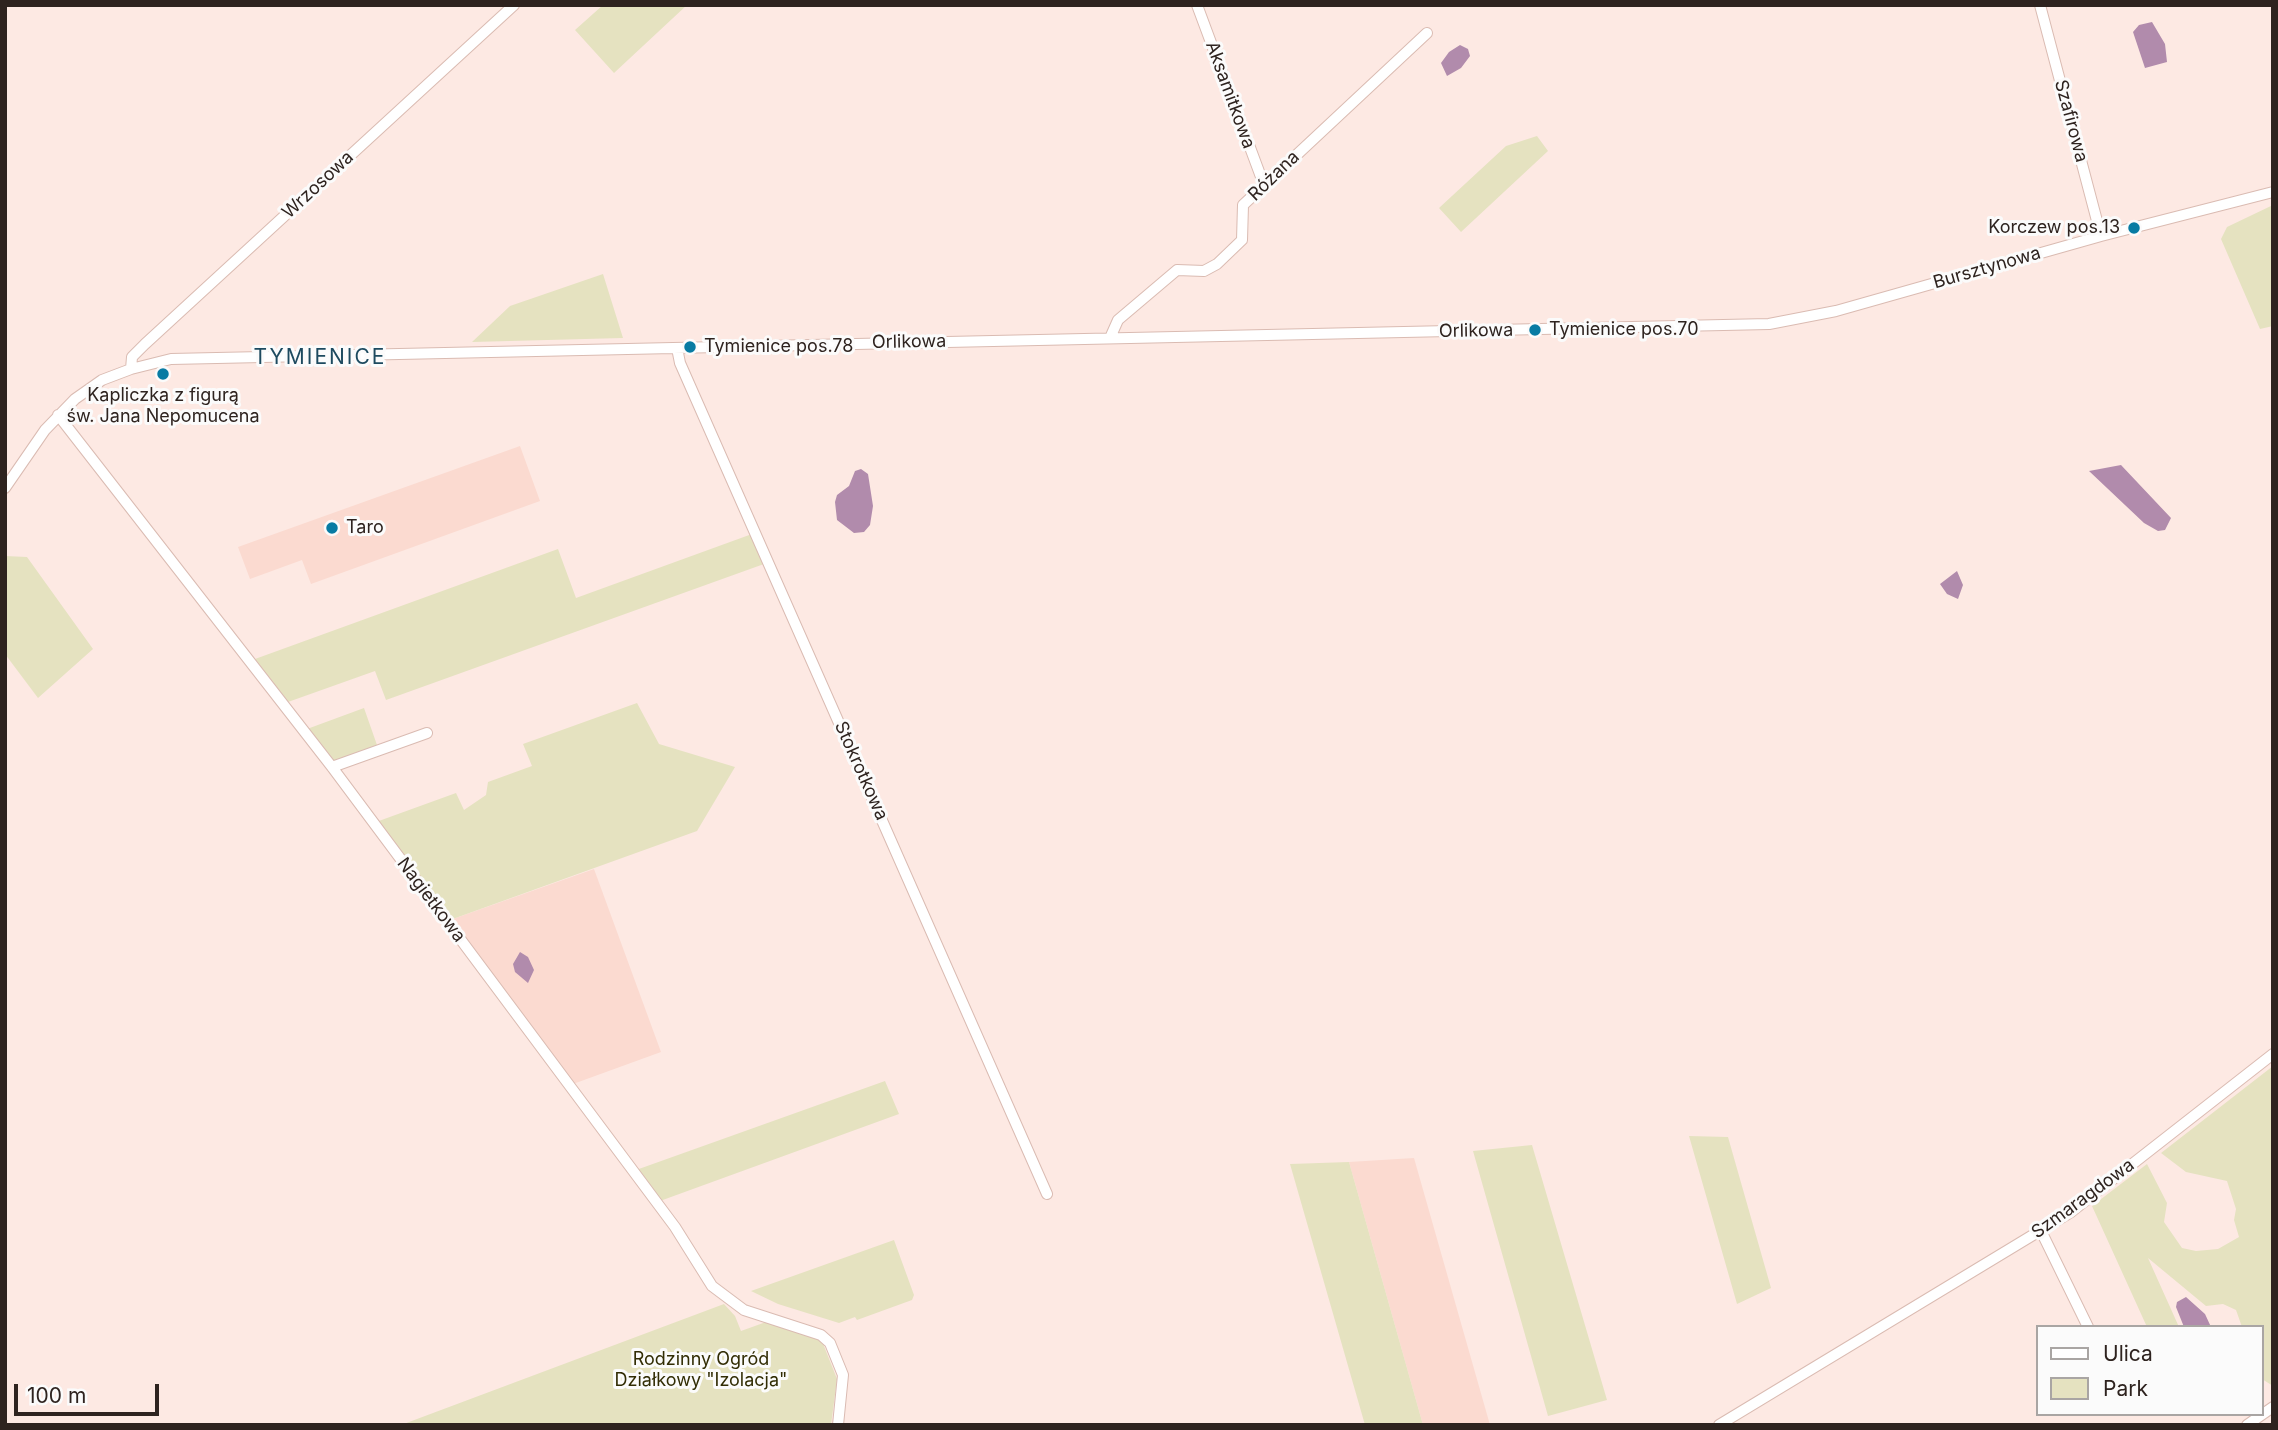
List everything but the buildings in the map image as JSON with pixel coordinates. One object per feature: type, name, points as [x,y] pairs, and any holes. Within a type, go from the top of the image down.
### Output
[{"type":"street","name":"Wrzosowa","points":[[131,369],[132,357],[145,344],[514,5]]},
{"type":"street","name":"Aksamitkowa","points":[[1197,5],[1264,185]]},
{"type":"street","name":"Szafirowa","points":[[2040,5],[2101,236]]},
{"type":"street","name":"Różana","points":[[1110,338],[1118,320],[1177,270],[1204,271],[1217,264],[1242,240],[1243,205],[1427,33]]},
{"type":"street","name":"Bursztynowa","points":[[1740,326],[1798,320],[1836,312],[2101,236],[2273,192]]},
{"type":"street","name":"Orlikowa","points":[[5,488],[58,415],[102,380],[171,359],[1740,326]]},
{"type":"street","name":"Stokrotkowa","points":[[677,348],[685,375],[1047,1194]]},
{"type":"street","name":"Nagietkowa","points":[[58,415],[332,767],[688,1244],[712,1286],[744,1310],[821,1335],[831,1343],[843,1375],[838,1425]]},
{"type":"street","points":[[332,767],[427,733]]},
{"type":"street","name":"Szmaragdowa","points":[[1719,1425],[2071,1212],[2273,1054]]},
{"type":"street","points":[[2041,1231],[2087,1325]]},
{"type":"shaded area","points":[[2152,22],[2165,44],[2167,62],[2145,68],[2133,32],[2139,25]]},
{"type":"shaded area","points":[[1460,45],[1468,49],[1470,56],[1461,68],[1447,76],[1441,63],[1449,52]]},
{"type":"shaded area","points":[[520,446],[540,501],[311,584],[302,560],[250,579],[238,547]]},
{"type":"shaded area","points":[[2121,465],[2171,518],[2165,530],[2158,531],[2144,523],[2089,471]]},
{"type":"shaded area","points":[[861,469],[868,474],[873,506],[870,525],[864,532],[854,533],[837,520],[835,502],[837,495],[849,486],[855,471]]},
{"type":"shaded area","points":[[1957,571],[1963,585],[1958,599],[1947,594],[1940,584]]},
{"type":"shaded area","points":[[594,869],[661,1052],[573,1084],[450,920]]},
{"type":"shaded area","points":[[520,952],[528,957],[534,970],[528,983],[515,972],[513,964]]},
{"type":"shaded area","points":[[1414,1158],[1490,1425],[1423,1425],[1349,1162]]},
{"type":"shaded area","points":[[2186,1297],[2205,1314],[2210,1325],[2183,1325],[2176,1307],[2177,1302]]},
{"type":"green space","points":[[603,5],[687,5],[614,73],[575,30]]},
{"type":"green space","points":[[1537,136],[1548,151],[1461,232],[1439,208],[1506,146]]},
{"type":"green space","points":[[2273,205],[2273,326],[2260,329],[2221,239],[2227,227]]},
{"type":"green space","points":[[603,274],[623,338],[472,342],[510,306]]},
{"type":"green space","points":[[752,534],[764,564],[386,700],[375,671],[288,702],[255,659],[558,549],[576,598]]},
{"type":"green space","points":[[5,556],[27,557],[93,649],[38,698],[5,654]]},
{"type":"green space","points":[[637,703],[659,744],[735,767],[697,831],[450,920],[376,822],[456,793],[464,810],[486,795],[488,782],[532,766],[523,744]]},
{"type":"green space","points":[[364,708],[377,745],[331,762],[307,729]]},
{"type":"green space","points":[[2273,1066],[2273,1386],[2264,1380],[2264,1325],[2241,1325],[2236,1310],[2223,1304],[2206,1306],[2148,1258],[2178,1325],[2146,1325],[2092,1206],[2147,1164],[2167,1203],[2164,1222],[2182,1248],[2196,1251],[2218,1249],[2239,1237],[2234,1220],[2236,1209],[2227,1181],[2186,1172],[2161,1153]]},
{"type":"green space","points":[[885,1081],[899,1114],[660,1201],[636,1170]]},
{"type":"green space","points":[[1689,1136],[1728,1137],[1771,1288],[1737,1304]]},
{"type":"green space","points":[[1532,1145],[1607,1400],[1548,1416],[1473,1151]]},
{"type":"green space","points":[[1349,1162],[1423,1425],[1365,1425],[1290,1164]]},
{"type":"green space","points":[[894,1240],[914,1295],[912,1300],[857,1320],[855,1317],[839,1323],[778,1304],[751,1291]]},
{"type":"green space","name":"Rodzinny Ogród Działkowy \"Izolacja\"","points":[[724,1304],[735,1316],[741,1331],[766,1322],[822,1341],[837,1379],[831,1425],[401,1425]]},
{"type":"place","name":"Korczew pos.13","points":[[2134,228]]},
{"type":"place","name":"Tymienice pos.70","points":[[1535,330]]},
{"type":"place","name":"Tymienice pos.78","points":[[690,347]]},
{"type":"place","name":"Kapliczka z figurą św. Jana Nepomucena","points":[[163,374]]},
{"type":"place","name":"Taro","points":[[332,528]]},
{"type":"district","name":"TYMIENICE","points":[[320,358]]}]
